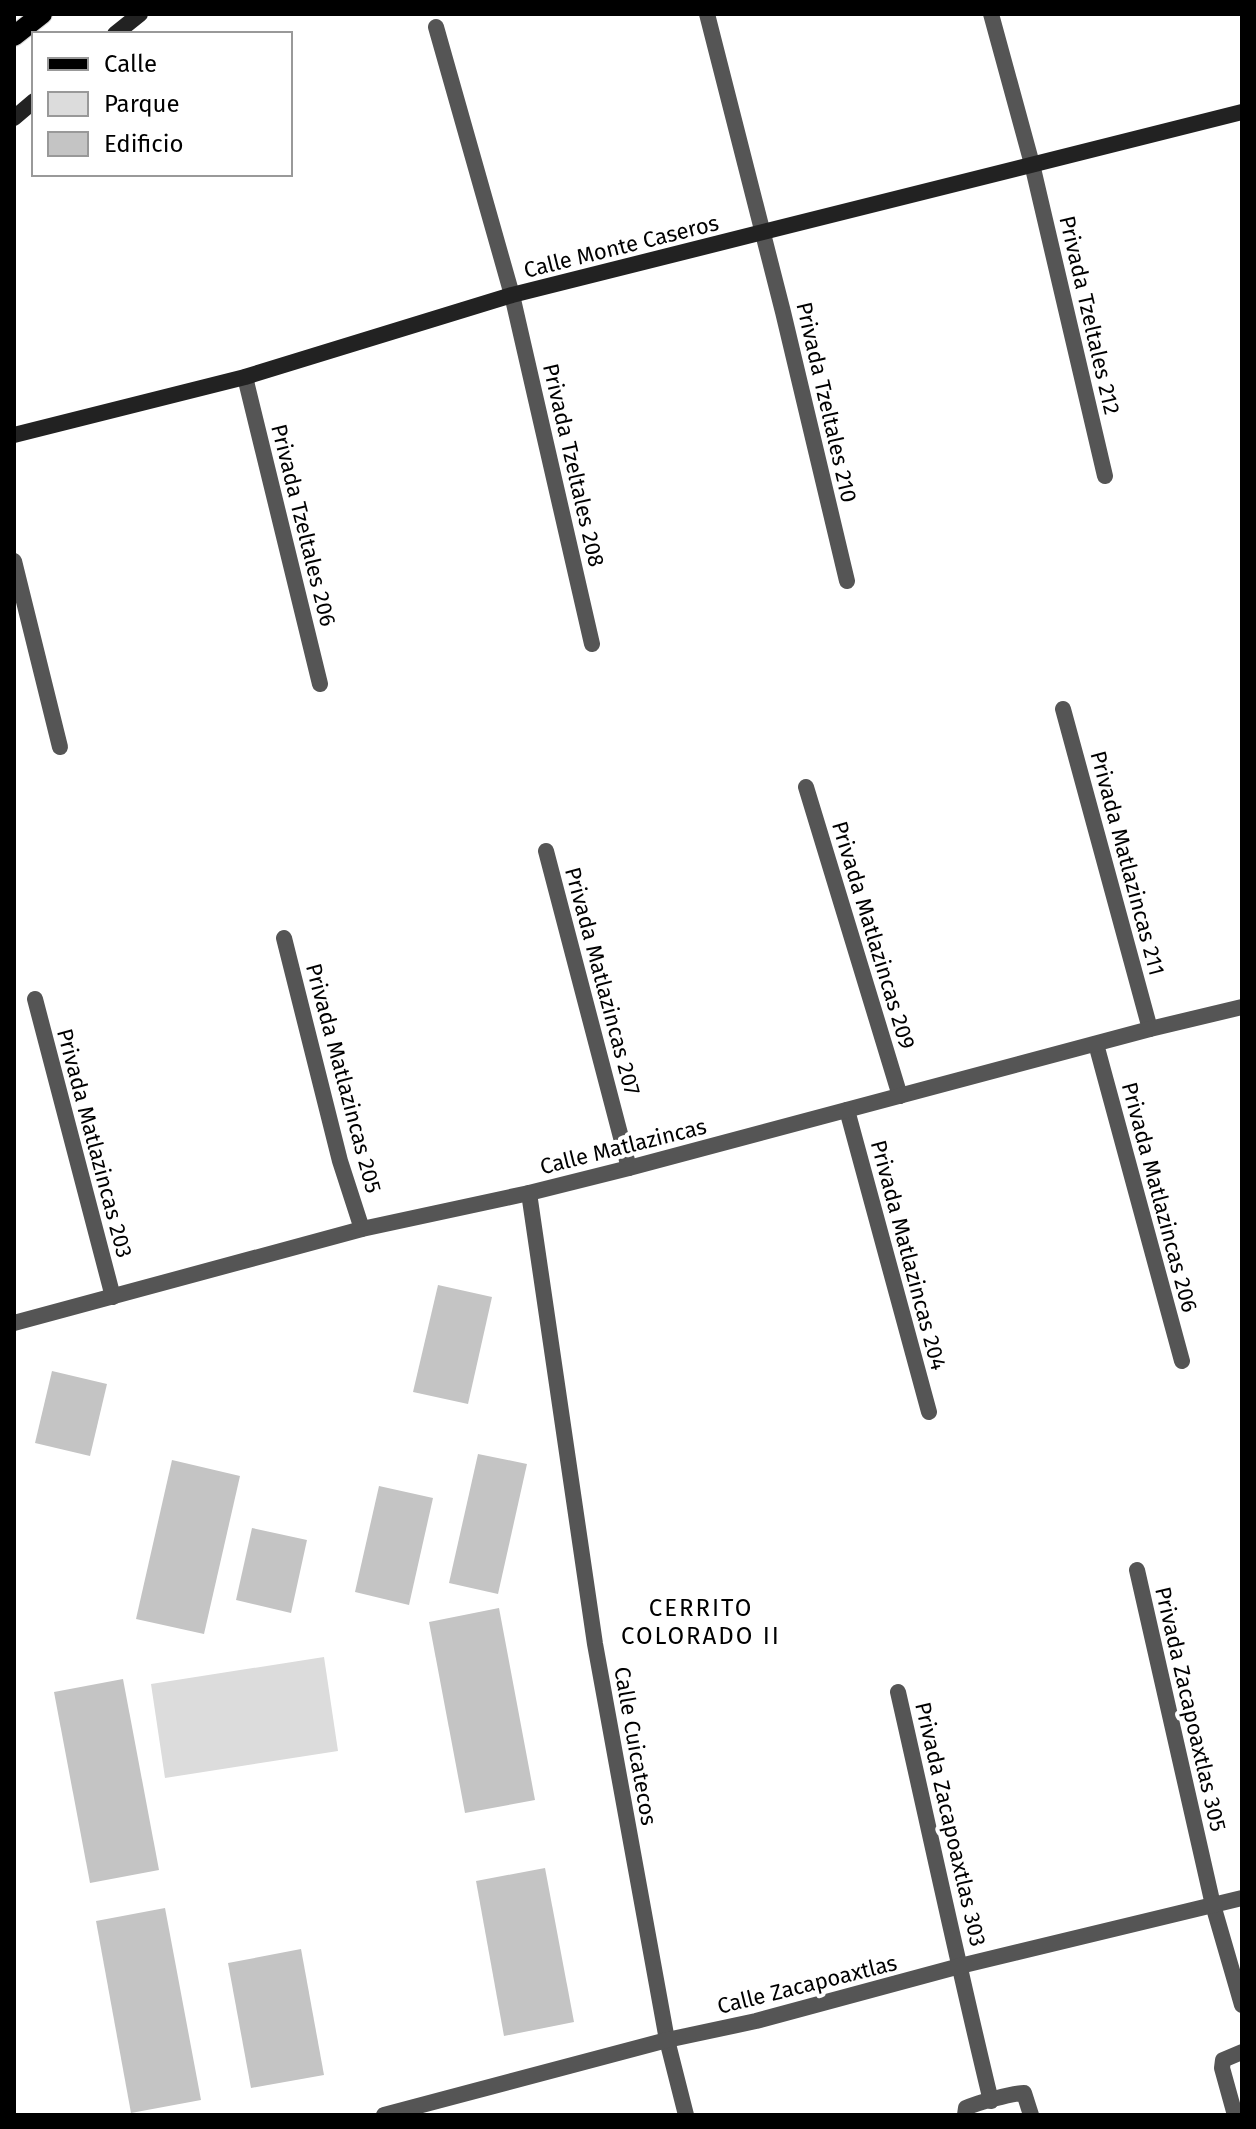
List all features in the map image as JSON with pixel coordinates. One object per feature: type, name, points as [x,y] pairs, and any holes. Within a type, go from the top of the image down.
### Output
[{"type":"main road","points":[[14,36],[42,14]]},
{"type":"street","points":[[118,32],[140,14]]},
{"type":"street","name":"Privada Tzeltales 210","points":[[707,14],[764,233],[847,581]]},
{"type":"street","name":"Privada Tzeltales 212","points":[[991,14],[1032,164],[1105,476]]},
{"type":"street","name":"Privada Tzeltales 208","points":[[436,27],[512,295],[592,644]]},
{"type":"street","points":[[14,118],[32,103]]},
{"type":"street","name":"Calle Monte Caseros","points":[[14,435],[245,377],[512,295],[1242,112]]},
{"type":"street","name":"Privada Tzeltales 206","points":[[245,377],[320,684]]},
{"type":"street","points":[[14,561],[60,747]]},
{"type":"street","name":"Privada Matlazincas 211","points":[[1063,709],[1150,1029]]},
{"type":"street","name":"Privada Matlazincas 209","points":[[806,787],[900,1096]]},
{"type":"street","name":"Privada Matlazincas 207","points":[[546,851],[629,1168]]},
{"type":"street","name":"Privada Matlazincas 205","points":[[284,938],[340,1161],[362,1229]]},
{"type":"street","name":"Privada Matlazincas 203","points":[[35,999],[113,1297]]},
{"type":"street","name":"Calle Matlazincas","points":[[14,1323],[362,1229],[629,1168],[1242,1007]]},
{"type":"street","name":"Privada Matlazincas 206","points":[[1096,1044],[1182,1361]]},
{"type":"street","name":"Privada Matlazincas 204","points":[[847,1110],[929,1412]]},
{"type":"street","name":"Calle Cuicatecos","points":[[529,1193],[595,1644],[667,2040],[686,2115]]},
{"type":"street","name":"Privada Zacapoaxtlas 305","points":[[1137,1570],[1213,1905],[1242,2005]]},
{"type":"street","name":"Privada Zacapoaxtlas 303","points":[[898,1692],[991,2101]]},
{"type":"street","name":"Calle Zacapoaxtlas","points":[[384,2115],[667,2040],[756,2021],[960,1966],[1242,1898]]},
{"type":"street","points":[[1235,2115],[1222,2068],[1223,2060],[1242,2052]]},
{"type":"street","points":[[965,2115],[966,2108],[1016,2093],[1024,2093],[1031,2115]]},
{"type":"green space","points":[[324,1657],[338,1751],[165,1778],[151,1684]]},
{"type":"building","points":[[438,1285],[492,1297],[468,1404],[413,1392]]},
{"type":"building","points":[[52,1371],[107,1384],[90,1456],[35,1443]]},
{"type":"building","points":[[478,1454],[527,1464],[498,1594],[449,1583]]},
{"type":"building","points":[[172,1460],[240,1476],[204,1634],[136,1619]]},
{"type":"building","points":[[379,1486],[433,1498],[409,1605],[355,1592]]},
{"type":"building","points":[[252,1528],[307,1540],[291,1613],[236,1600]]},
{"type":"building","points":[[499,1608],[535,1800],[465,1813],[429,1622]]},
{"type":"building","points":[[123,1679],[159,1870],[90,1883],[54,1692]]},
{"type":"building","points":[[545,1868],[574,2022],[504,2036],[476,1881]]},
{"type":"building","points":[[165,1908],[201,2100],[131,2113],[96,1921]]},
{"type":"building","points":[[301,1949],[324,2075],[251,2088],[228,1963]]},
{"type":"district","name":"CERRITO COLORADO II","points":[[701,1622]]}]
